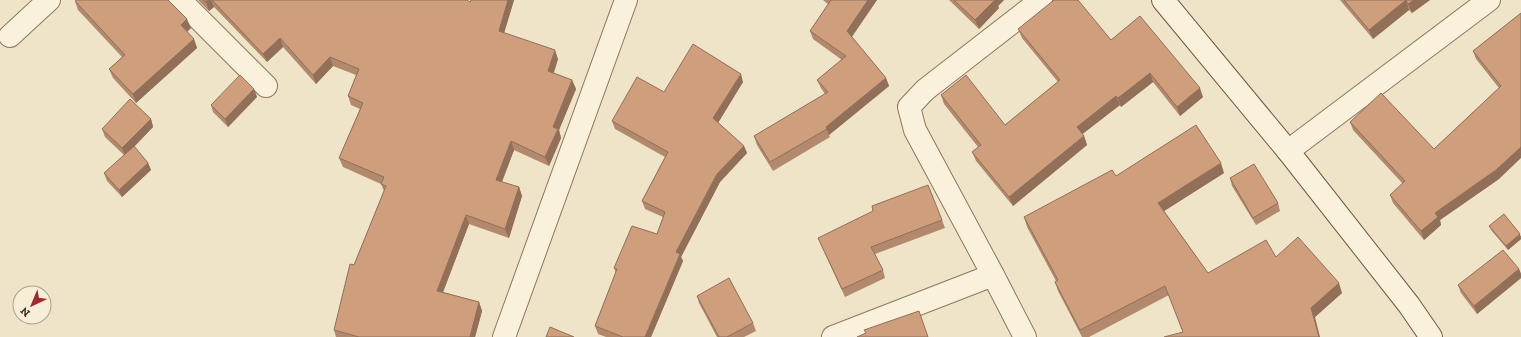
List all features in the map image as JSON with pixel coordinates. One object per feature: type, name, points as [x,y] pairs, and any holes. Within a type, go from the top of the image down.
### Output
[{"type":"street","points":[[10,36],[49,0]]},
{"type":"street","points":[[180,0],[266,86]]},
{"type":"street","points":[[504,337],[626,0]]},
{"type":"street","points":[[1025,337],[915,130],[909,107],[925,90],[1041,0]]},
{"type":"street","points":[[1163,0],[1288,151],[1409,305],[1431,337]]},
{"type":"street","points":[[1288,151],[1490,0]]},
{"type":"street","points":[[833,337],[993,275]]},
{"type":"building","points":[[168,0],[187,19],[181,25],[194,39],[133,94],[109,69],[125,55],[75,1]]},
{"type":"building","points":[[212,0],[467,0],[470,2],[471,0],[508,0],[499,31],[555,50],[548,71],[572,80],[553,127],[558,129],[545,157],[511,141],[496,180],[519,187],[505,229],[466,215],[437,291],[479,302],[470,337],[359,337],[334,330],[350,264],[354,265],[386,186],[381,184],[384,177],[339,158],[363,103],[348,96],[359,69],[330,57],[313,75],[280,38],[263,54]]},
{"type":"building","points":[[831,0],[868,0],[847,31],[886,78],[826,127],[827,129],[770,162],[754,136],[828,92],[817,80],[846,56],[810,31]]},
{"type":"building","points":[[954,0],[995,0],[975,20]]},
{"type":"building","points":[[1054,0],[1078,0],[1111,40],[1140,16],[1200,88],[1177,107],[1150,73],[1118,98],[1116,96],[1077,127],[1084,136],[1009,197],[972,152],[981,145],[941,95],[966,75],[1005,125],[1060,80],[1018,29]]},
{"type":"building","points":[[1344,0],[1406,0],[1369,30]]},
{"type":"building","points":[[1406,0],[1414,0],[1408,4]]},
{"type":"building","points":[[1521,13],[1521,147],[1496,170],[1435,213],[1438,217],[1421,231],[1390,195],[1405,181],[1350,122],[1381,93],[1434,149],[1501,86],[1473,51]]},
{"type":"building","points":[[693,44],[741,74],[713,118],[744,146],[717,174],[676,252],[680,254],[645,337],[623,337],[595,326],[617,269],[614,268],[632,226],[657,234],[665,212],[642,201],[668,152],[612,121],[637,77],[664,92]]},
{"type":"building","points":[[240,75],[254,89],[225,119],[211,105]]},
{"type":"building","points":[[130,99],[151,119],[122,148],[102,129]]},
{"type":"building","points":[[1196,125],[1221,163],[1158,203],[1208,273],[1266,240],[1276,257],[1298,237],[1339,283],[1311,308],[1319,337],[1164,337],[1183,332],[1165,286],[1080,330],[1055,282],[1058,280],[1024,217],[1112,170],[1116,176]]},
{"type":"building","points":[[134,146],[148,163],[119,190],[104,173]]},
{"type":"building","points":[[1254,164],[1278,203],[1253,218],[1230,178]]},
{"type":"building","points":[[928,185],[942,220],[871,247],[883,270],[842,289],[818,238],[873,211],[872,206]]},
{"type":"building","points":[[1504,214],[1520,234],[1506,246],[1489,226]]},
{"type":"building","points":[[1503,250],[1519,269],[1474,306],[1458,285]]},
{"type":"building","points":[[729,278],[753,323],[727,337],[719,337],[697,296]]},
{"type":"building","points":[[919,311],[928,337],[857,337],[866,333],[864,330]]},
{"type":"building","points":[[550,327],[574,337],[546,337]]}]
